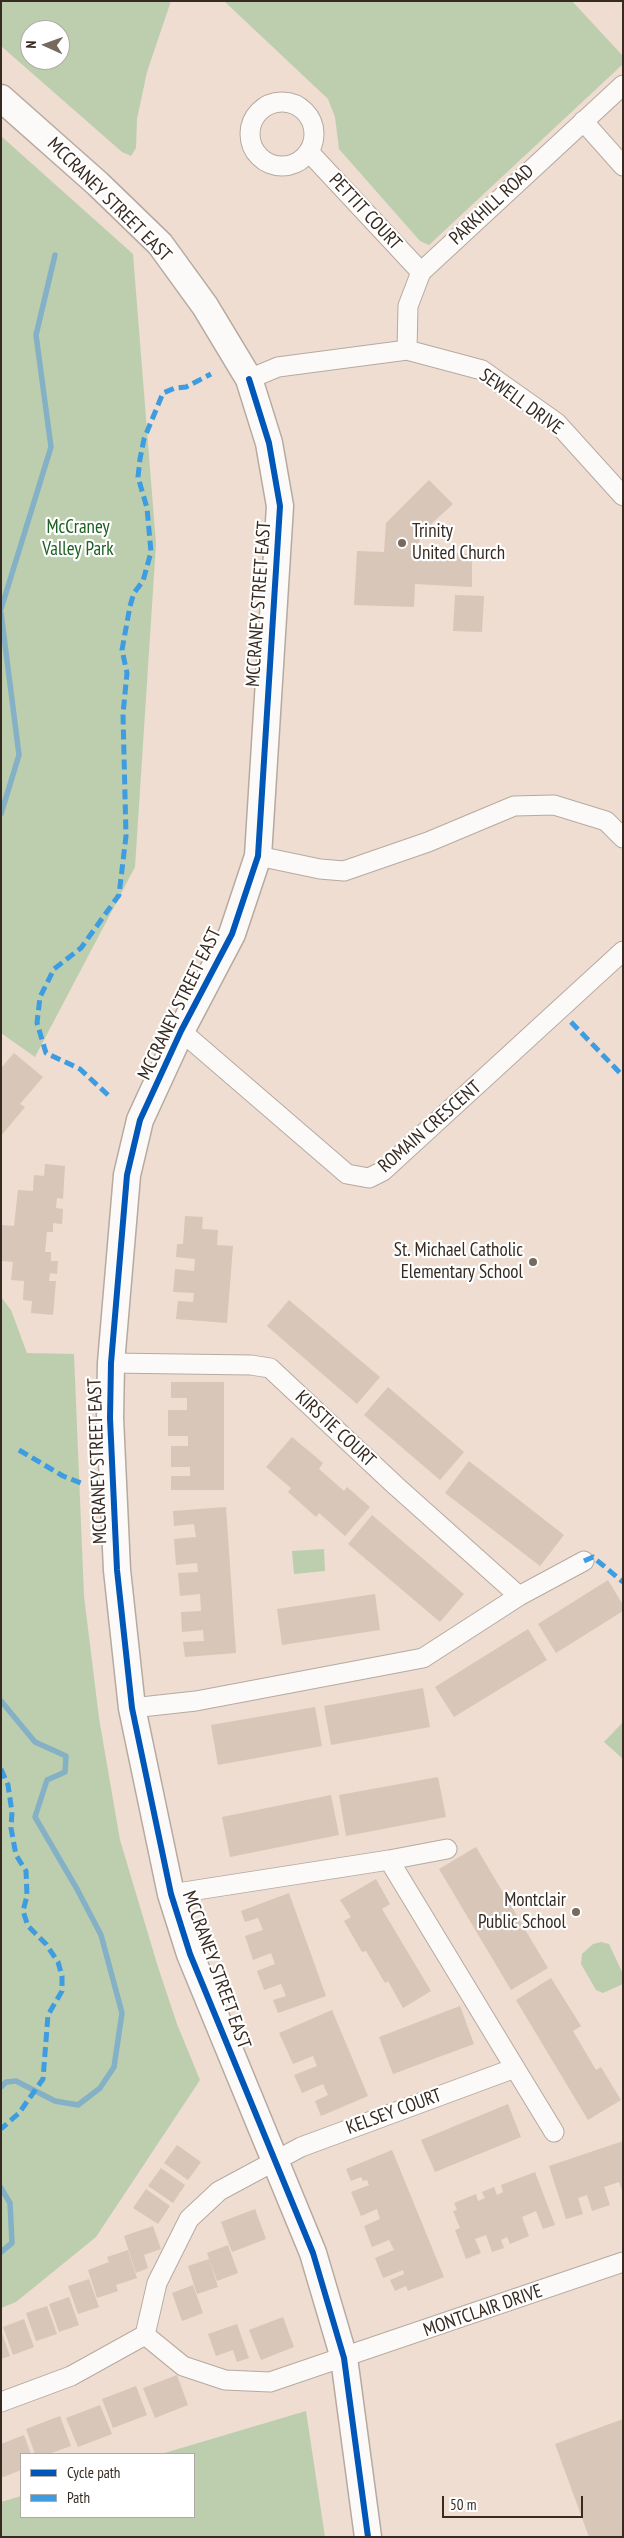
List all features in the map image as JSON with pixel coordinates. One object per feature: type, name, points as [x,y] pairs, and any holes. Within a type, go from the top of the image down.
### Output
[{"type":"street","name":"PARKHILL ROAD","points":[[406,350],[408,306],[421,272],[623,85]]},
{"type":"street","name":"MCCRANEY STREET EAST","points":[[1,98],[98,184],[160,244],[205,306],[249,379],[269,443],[280,506],[258,856],[232,934],[181,1031],[140,1120],[126,1175],[110,1363],[110,1418],[117,1570],[132,1708],[171,1894],[190,1954],[313,2254],[344,2358],[368,2537]]},
{"type":"street","points":[[583,121],[623,166]]},
{"type":"street","name":"PETTIT COURT","points":[[309,152],[421,272]]},
{"type":"street","name":"SEWELL DRIVE","points":[[249,379],[278,367],[406,350],[482,370],[557,422],[623,496]]},
{"type":"street","points":[[258,856],[320,869],[344,871],[428,842],[514,806],[554,805],[606,821],[623,838]]},
{"type":"street","name":"ROMAIN CRESCENT","points":[[181,1031],[347,1174],[369,1178],[383,1171],[623,951]]},
{"type":"street","name":"KIRSTIE COURT","points":[[110,1363],[270,1368],[396,1486],[519,1596]]},
{"type":"street","points":[[132,1708],[196,1701],[424,1658],[519,1596],[584,1562]]},
{"type":"street","points":[[171,1894],[448,1849]]},
{"type":"street","points":[[389,1860],[554,2132]]},
{"type":"street","name":"KELSEY COURT","points":[[145,2334],[157,2283],[189,2220],[219,2191],[301,2147],[515,2068]]},
{"type":"street","name":"MONTCLAIR DRIVE","points":[[145,2334],[183,2366],[225,2380],[270,2382],[623,2262]]},
{"type":"street","points":[[1,2402],[71,2376],[145,2334]]},
{"type":"green space","points":[[1,1],[171,1],[147,72],[137,119],[136,148],[131,156],[122,152],[28,70],[70,70],[70,20],[20,20],[20,63],[1,46]]},
{"type":"green space","points":[[224,1],[572,1],[623,56],[623,64],[429,245],[420,241],[339,149],[335,117],[328,99]]},
{"type":"green space","name":"McCraney Valley Park","points":[[1,136],[133,254],[156,544],[135,867],[35,1057],[1,1033]]},
{"type":"green space","points":[[1,1297],[11,1310],[27,1353],[74,1354],[84,1596],[99,1718],[120,1840],[177,2024],[200,2080],[96,2237],[16,2302],[1,2308]]},
{"type":"green space","points":[[324,1549],[325,1571],[294,1574],[292,1551]]},
{"type":"green space","points":[[623,1722],[623,1759],[604,1742]]},
{"type":"green space","points":[[601,1942],[609,1944],[623,1974],[623,1984],[603,1993],[596,1990],[581,1964],[582,1954],[593,1944]]},
{"type":"green space","points":[[306,2411],[325,2537],[1,2537],[1,2502],[20,2496],[20,2518],[195,2518],[195,2453],[164,2453]]},
{"type":"building","name":"Trinity United Church","points":[[429,480],[453,504],[419,535],[420,551],[472,554],[472,587],[415,584],[414,607],[354,605],[357,551],[384,552],[386,523]]},
{"type":"building","points":[[455,595],[484,596],[482,632],[453,631]]},
{"type":"building","points":[[14,1053],[43,1077],[20,1104],[25,1107],[1,1136],[1,1068]]},
{"type":"building","points":[[45,1164],[65,1166],[63,1199],[57,1198],[56,1208],[63,1209],[62,1224],[53,1223],[53,1232],[47,1232],[45,1252],[51,1252],[51,1261],[58,1261],[57,1274],[50,1273],[49,1281],[56,1281],[53,1315],[31,1313],[32,1301],[23,1300],[24,1281],[11,1280],[13,1262],[1,1261],[2,1225],[14,1226],[18,1190],[33,1191],[34,1175],[44,1176]]},
{"type":"building","points":[[185,1216],[203,1217],[202,1229],[218,1230],[217,1245],[233,1246],[227,1323],[176,1319],[178,1301],[193,1302],[194,1293],[173,1292],[175,1269],[194,1271],[195,1259],[176,1257],[177,1244],[183,1244]]},
{"type":"building","points":[[289,1300],[380,1377],[357,1404],[267,1326]]},
{"type":"building","points":[[171,1382],[224,1382],[224,1490],[171,1490],[171,1476],[190,1476],[190,1467],[171,1467],[171,1446],[188,1446],[188,1436],[168,1436],[168,1410],[187,1410],[187,1398],[171,1398]]},
{"type":"building","points":[[388,1387],[464,1452],[440,1480],[364,1415]]},
{"type":"building","points":[[292,1437],[323,1463],[319,1469],[344,1491],[347,1487],[370,1507],[345,1536],[319,1513],[316,1517],[288,1492],[291,1488],[266,1467]]},
{"type":"building","points":[[469,1461],[564,1535],[540,1566],[445,1493]]},
{"type":"building","points":[[226,1507],[236,1653],[185,1657],[183,1642],[204,1641],[203,1630],[182,1632],[181,1612],[201,1611],[200,1594],[180,1596],[178,1573],[198,1572],[197,1563],[176,1565],[174,1539],[196,1537],[194,1524],[174,1526],[173,1511]]},
{"type":"building","points":[[372,1515],[464,1594],[440,1622],[348,1544]]},
{"type":"building","points":[[608,1580],[623,1605],[623,1611],[556,1653],[538,1624]]},
{"type":"building","points":[[375,1594],[380,1630],[282,1645],[277,1609]]},
{"type":"building","points":[[528,1629],[547,1660],[454,1717],[435,1687]]},
{"type":"building","points":[[423,1688],[430,1727],[331,1745],[324,1706]]},
{"type":"building","points":[[315,1707],[322,1746],[218,1765],[211,1725]]},
{"type":"building","points":[[438,1777],[446,1817],[346,1836],[339,1795]]},
{"type":"building","points":[[331,1795],[339,1835],[230,1857],[222,1817]]},
{"type":"building","points":[[476,1847],[548,1968],[511,1990],[439,1869]]},
{"type":"building","points":[[376,1879],[390,1904],[382,1909],[431,1991],[403,2008],[388,1981],[385,1983],[366,1951],[362,1952],[344,1921],[351,1917],[340,1900]]},
{"type":"building","points":[[289,1893],[326,1996],[278,2013],[273,2000],[286,1996],[281,1984],[264,1990],[257,1971],[275,1964],[271,1953],[253,1960],[245,1936],[263,1930],[258,1918],[245,1922],[241,1911]]},
{"type":"building","points":[[551,1978],[581,2026],[573,2031],[596,2070],[601,2067],[621,2100],[588,2120],[516,2000]]},
{"type":"building","points":[[460,2006],[474,2044],[393,2074],[379,2037]]},
{"type":"building","points":[[332,2010],[368,2096],[321,2116],[315,2101],[328,2095],[323,2084],[302,2093],[294,2075],[317,2066],[313,2056],[293,2064],[279,2033]]},
{"type":"building","points":[[508,2104],[521,2137],[435,2172],[421,2140]]},
{"type":"building","points":[[623,2141],[623,2193],[619,2182],[604,2187],[610,2205],[592,2211],[587,2195],[578,2198],[583,2214],[566,2219],[549,2166]]},
{"type":"building","points":[[177,2145],[201,2162],[188,2180],[164,2163]]},
{"type":"building","points":[[392,2150],[444,2277],[408,2291],[406,2286],[395,2291],[390,2280],[404,2274],[403,2270],[383,2278],[375,2258],[394,2250],[389,2240],[372,2247],[364,2226],[380,2219],[377,2209],[361,2216],[351,2192],[369,2185],[367,2180],[363,2181],[361,2177],[351,2181],[346,2169]]},
{"type":"building","points":[[161,2168],[185,2185],[173,2203],[148,2186]]},
{"type":"building","points":[[535,2172],[555,2225],[543,2229],[536,2211],[522,2217],[529,2236],[510,2244],[507,2237],[501,2240],[504,2248],[492,2252],[486,2235],[475,2239],[481,2253],[466,2259],[455,2230],[460,2228],[453,2211],[457,2210],[454,2203],[476,2194],[478,2201],[485,2198],[482,2192],[494,2187],[497,2195],[503,2192],[501,2185]]},
{"type":"building","points":[[146,2189],[170,2206],[158,2224],[133,2208]]},
{"type":"building","points":[[255,2209],[266,2239],[232,2252],[221,2222]]},
{"type":"building","points":[[153,2226],[161,2249],[144,2255],[148,2268],[136,2273],[124,2236]]},
{"type":"building","points":[[228,2245],[238,2273],[217,2281],[207,2253]]},
{"type":"building","points":[[128,2250],[137,2278],[116,2285],[118,2291],[97,2298],[88,2270],[109,2262],[107,2257]]},
{"type":"building","points":[[209,2259],[218,2287],[197,2294],[188,2266]]},
{"type":"building","points":[[89,2279],[99,2307],[78,2314],[68,2286]]},
{"type":"building","points":[[193,2285],[203,2313],[182,2321],[172,2293]]},
{"type":"building","points":[[69,2297],[79,2325],[59,2332],[49,2304]]},
{"type":"building","points":[[47,2306],[57,2334],[36,2341],[26,2313]]},
{"type":"building","points":[[283,2317],[294,2347],[261,2360],[249,2330]]},
{"type":"building","points":[[24,2319],[34,2347],[13,2355],[3,2327]]},
{"type":"building","points":[[237,2324],[249,2358],[237,2362],[233,2350],[216,2356],[208,2334]]},
{"type":"building","points":[[1,2330],[10,2356],[1,2359]]},
{"type":"building","points":[[177,2375],[188,2405],[155,2418],[143,2388]]},
{"type":"building","points":[[136,2386],[147,2415],[113,2428],[102,2399]]},
{"type":"building","points":[[100,2405],[112,2434],[78,2447],[66,2418]]},
{"type":"building","points":[[60,2416],[71,2446],[52,2453],[35,2453],[26,2429]]},
{"type":"building","points":[[623,2419],[623,2537],[589,2537],[555,2444]]},
{"type":"building","points":[[24,2435],[31,2453],[20,2453],[20,2470],[1,2478],[1,2444]]},
{"type":"waterway","points":[[1,609],[51,447],[36,335],[55,255]]},
{"type":"waterway","points":[[1,613],[19,755],[1,814]]},
{"type":"waterway","points":[[1,1701],[35,1742],[66,1756],[65,1772],[47,1780],[35,1817],[77,1889],[101,1935],[122,2013],[114,2067],[100,2088],[78,2105],[55,2101],[16,2081],[6,2082],[1,2087]]},
{"type":"waterway","points":[[1,2188],[10,2203],[12,2243],[1,2252]]},
{"type":"marked path","points":[[108,1095],[80,1069],[46,1053],[37,1023],[40,997],[54,969],[81,948],[119,895],[126,836],[123,714],[127,673],[122,650],[130,606],[134,593],[143,581],[151,552],[147,508],[138,477],[140,459],[144,439],[163,393],[175,388],[186,387],[211,374]]},
{"type":"marked path","points":[[571,1022],[623,1076]]},
{"type":"marked path","points":[[19,1450],[63,1476],[81,1483]]},
{"type":"marked path","points":[[584,1561],[593,1557],[623,1582]]},
{"type":"marked path","points":[[1,1769],[8,1785],[12,1812],[11,1828],[16,1855],[26,1871],[27,1896],[23,1911],[28,1926],[46,1944],[58,1962],[62,1976],[62,1991],[48,2015],[43,2079],[19,2113],[1,2129]]},
{"type":"cycle path","points":[[249,379],[269,443],[280,506],[258,856],[232,934],[181,1031],[140,1120],[127,1175],[111,1363],[110,1418],[117,1570],[132,1708],[171,1894],[190,1954],[313,2253],[344,2358],[368,2537]]},
{"type":"place","name":"Trinity United Church","points":[[402,543]]},
{"type":"place","name":"St. Michael Catholic Elementary School","points":[[533,1262]]},
{"type":"place","name":"Montclair Public School","points":[[576,1912]]}]
